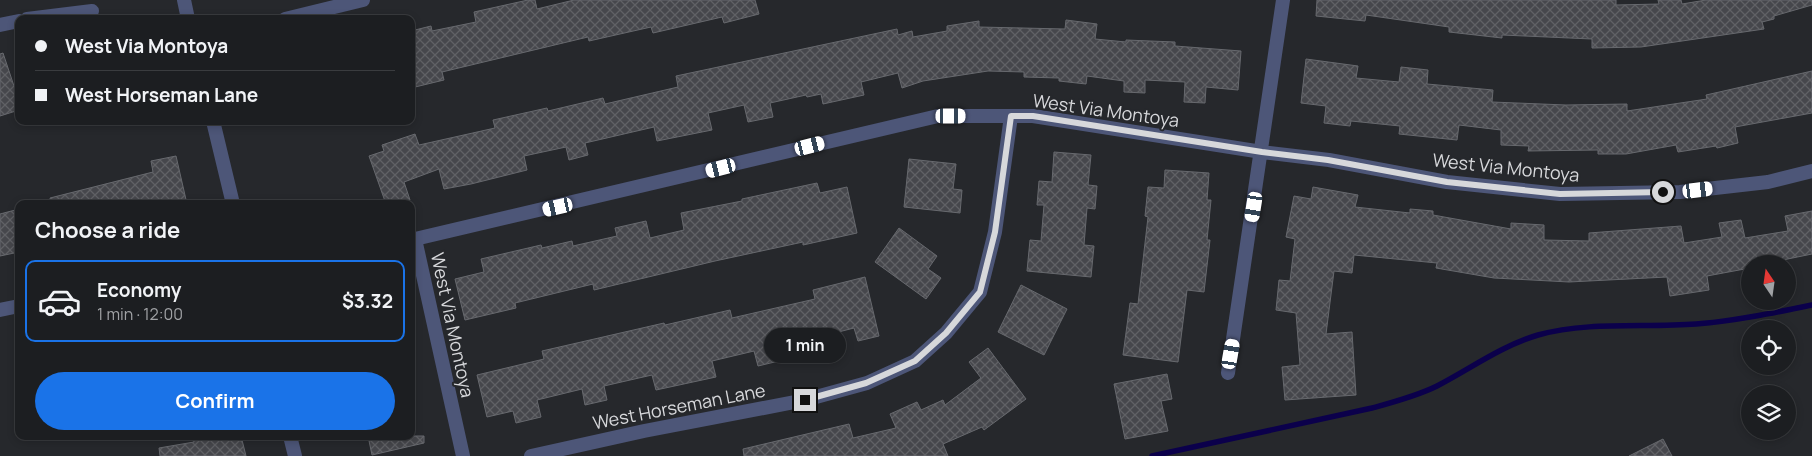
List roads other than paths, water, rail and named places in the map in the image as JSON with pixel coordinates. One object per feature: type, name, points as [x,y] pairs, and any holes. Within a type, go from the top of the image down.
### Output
[{"type":"street","points":[[184,0],[187,15]]},
{"type":"street","points":[[1228,372],[1283,0]]},
{"type":"street","points":[[301,15],[355,1]]},
{"type":"street","points":[[45,15],[92,11]]},
{"type":"street","points":[[0,25],[15,22]]},
{"type":"street","name":"West Via Montoya","points":[[463,456],[415,239],[938,116],[1033,116],[1262,152],[1328,160],[1447,182],[1560,194],[1680,192],[1768,182],[1812,171]]},
{"type":"street","name":"West Horseman Lane","points":[[531,456],[644,431],[805,400],[866,383],[915,361],[946,333],[980,292],[995,232],[1011,116]]},
{"type":"street","points":[[214,125],[233,200]]},
{"type":"street","points":[[0,310],[15,307]]},
{"type":"street","points":[[291,440],[295,456]]},
{"type":"waterway","points":[[1152,456],[1372,408],[1405,399],[1437,386],[1498,351],[1538,335],[1597,326],[1711,323],[1812,305]]}]
